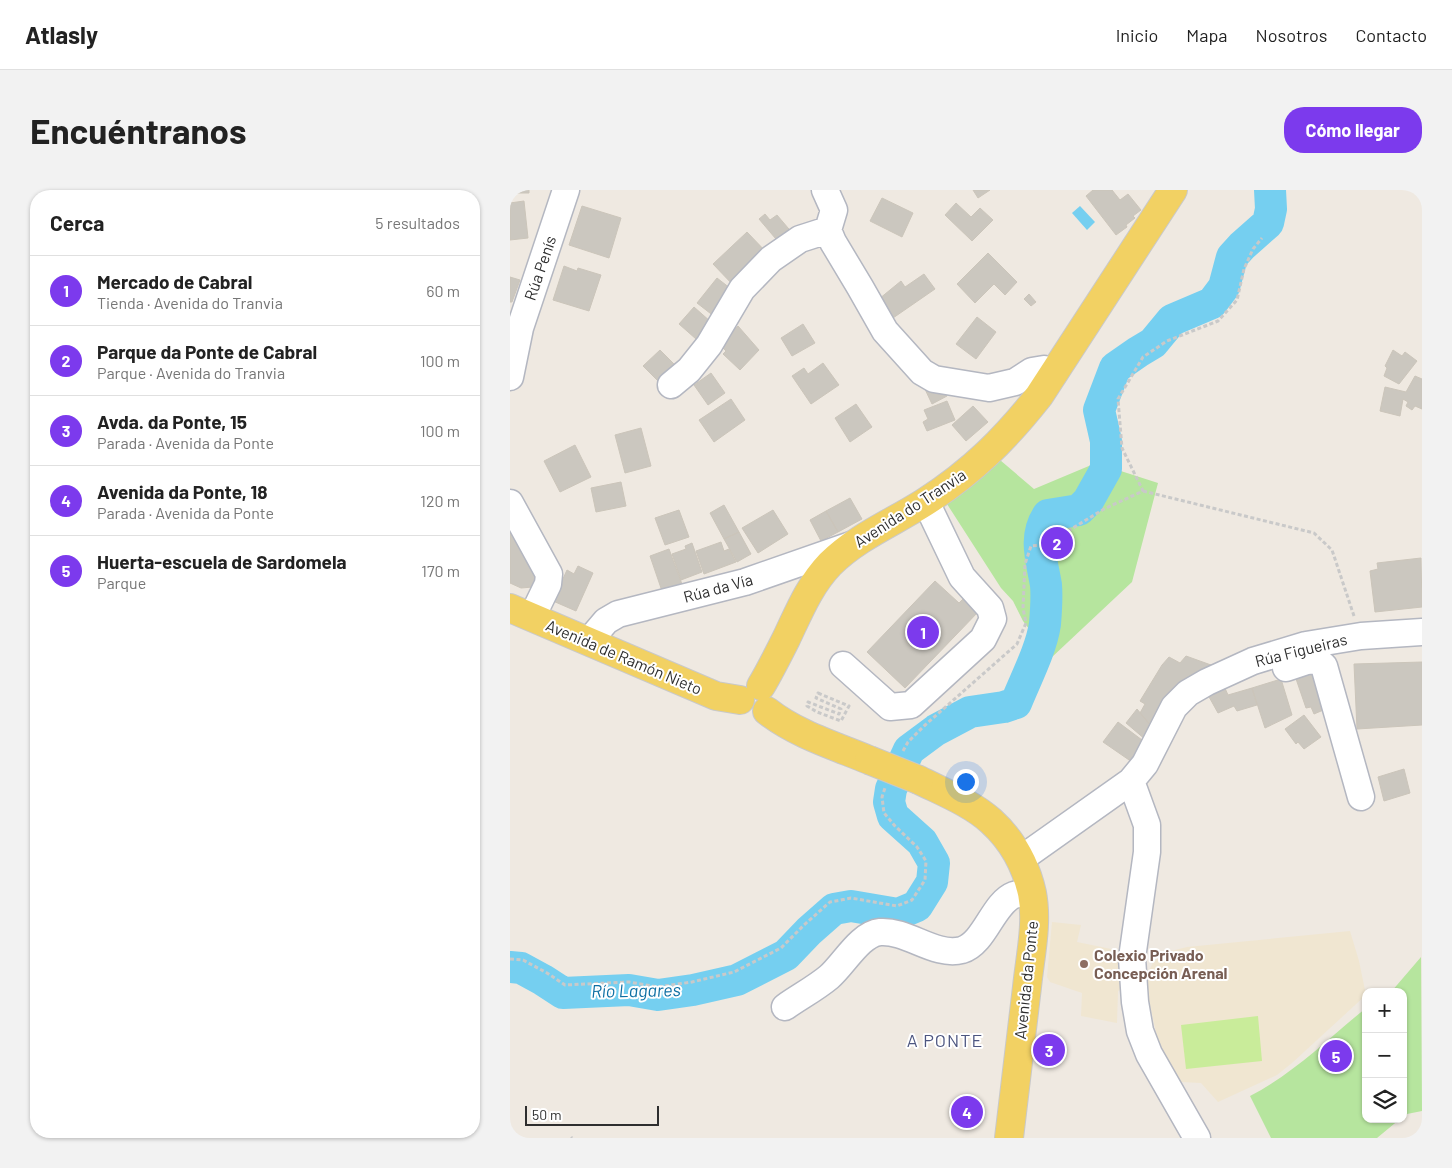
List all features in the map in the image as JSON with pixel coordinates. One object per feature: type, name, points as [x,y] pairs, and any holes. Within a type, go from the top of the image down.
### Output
[{"type":"main road","name":"Avenida do Tranvia","points":[[756,699],[808,594],[820,576],[855,544],[926,502],[991,452],[1039,396],[1174,190]]},
{"type":"main road","name":"Avenida de Ramón Nieto","points":[[521,613],[716,696],[756,699],[778,720],[868,760]]},
{"type":"main road","name":"Avenida da Ponte","points":[[868,760],[919,780],[958,799],[991,821],[1020,859],[1027,874],[1032,895],[1034,930],[1009,1138]]},
{"type":"street","name":"Rúa Penís","points":[[510,377],[520,328],[566,190]]},
{"type":"street","points":[[825,190],[834,210],[828,230],[832,242],[885,331],[922,372],[934,379],[989,388],[1015,382],[1032,371],[1044,370],[1054,373]]},
{"type":"street","points":[[671,385],[689,370],[709,345],[742,289],[771,260],[800,238],[828,230]]},
{"type":"street","points":[[510,502],[549,574],[548,584],[521,613]]},
{"type":"street","points":[[844,665],[890,707],[911,705],[983,639],[993,619],[990,608],[962,577],[926,502]]},
{"type":"street","name":"Rúa da Vía","points":[[589,641],[606,621],[618,614],[745,582],[855,544]]},
{"type":"street","name":"Rúa Figueiras","points":[[1020,859],[1131,781],[1145,764],[1174,707],[1188,693],[1207,682],[1253,661],[1306,645],[1361,636],[1422,632]]},
{"type":"street","points":[[1253,661],[1260,673],[1272,673],[1307,661],[1317,660],[1324,666],[1362,797]]},
{"type":"street","points":[[1131,781],[1147,825],[1147,852],[1132,958],[1135,1002],[1140,1032],[1150,1054],[1197,1138]]},
{"type":"street","points":[[785,1007],[830,977],[867,937],[880,932],[894,934],[947,951],[963,949],[979,937],[1005,900],[1015,894],[1032,895]]},
{"type":"path","points":[[1143,490],[1122,448],[1118,399],[1143,358],[1167,341],[1218,321],[1237,300],[1244,268],[1252,249],[1262,238]]},
{"type":"path","points":[[1031,546],[1045,545],[1104,509],[1143,490],[1314,533],[1332,550],[1361,636]]},
{"type":"path","points":[[818,693],[848,706],[841,721],[817,712],[807,706],[808,702],[839,714],[841,709],[816,698],[818,693]]},
{"type":"path","points":[[510,959],[524,960],[566,985],[630,982],[658,986],[692,982],[734,972],[781,948],[830,902],[851,898],[897,906],[912,900],[925,880],[926,861],[918,847],[894,826],[884,813],[882,797],[887,784]]},
{"type":"shaded area","name":"Colexio Privado Concepción Arenal","points":[[1052,922],[1081,925],[1077,942],[1121,951],[1117,1023],[1081,1016],[1082,993],[1050,982],[1047,977]]},
{"type":"shaded area","points":[[1350,931],[1365,988],[1362,988],[1362,999],[1277,1075],[1218,1102],[1201,1083],[1181,1082],[1170,1065],[1157,1037],[1148,996],[1148,972],[1153,963],[1167,952],[1187,947]]},
{"type":"green space","points":[[1000,460],[1034,489],[1096,463],[1158,483],[1132,582],[1051,658],[1023,621],[1013,601],[1001,588],[947,504]]},
{"type":"green space","points":[[1421,957],[1422,1111],[1407,1114],[1407,988],[1394,988]]},
{"type":"green space","points":[[1362,1011],[1362,1123],[1395,1123],[1377,1138],[1271,1138],[1250,1096],[1281,1077]]},
{"type":"green space","points":[[1258,1016],[1262,1061],[1186,1069],[1181,1025]]},
{"type":"water","points":[[1080,206],[1095,222],[1087,230],[1072,213]]},
{"type":"building","points":[[510,190],[529,190],[529,193],[510,193]]},
{"type":"building","points":[[973,190],[990,190],[978,198]]},
{"type":"building","points":[[1093,190],[1112,190],[1120,200],[1128,194],[1141,210],[1133,216],[1135,218],[1126,225],[1127,227],[1116,235],[1086,196]]},
{"type":"building","points":[[882,198],[913,213],[902,237],[870,221]]},
{"type":"building","points":[[524,201],[528,238],[510,240],[510,203]]},
{"type":"building","points":[[956,203],[971,217],[980,208],[993,220],[972,241],[945,215]]},
{"type":"building","points":[[582,206],[621,218],[609,258],[569,245]]},
{"type":"building","points":[[765,214],[770,220],[777,215],[794,235],[781,245],[759,219]]},
{"type":"building","points":[[747,232],[769,255],[735,287],[713,264]]},
{"type":"building","points":[[988,253],[1017,282],[1005,295],[994,284],[975,303],[957,284]]},
{"type":"building","points":[[564,266],[577,271],[578,268],[601,275],[589,311],[553,300]]},
{"type":"building","points":[[924,274],[935,289],[893,318],[879,299],[901,281],[905,287]]},
{"type":"building","points":[[510,277],[520,280],[512,302],[510,302]]},
{"type":"building","points":[[717,278],[735,292],[715,317],[697,303]]},
{"type":"building","points":[[1029,294],[1036,302],[1031,306],[1024,299]]},
{"type":"building","points":[[694,307],[711,322],[696,339],[679,324]]},
{"type":"building","points":[[977,317],[996,332],[976,359],[956,344]]},
{"type":"building","points":[[803,324],[815,343],[792,356],[781,338]]},
{"type":"building","points":[[738,326],[759,350],[740,370],[723,354],[726,351],[720,345]]},
{"type":"building","points":[[660,350],[679,369],[662,385],[643,366]]},
{"type":"building","points":[[1393,350],[1402,356],[1405,352],[1417,361],[1399,384],[1384,376],[1387,368],[1385,366]]},
{"type":"building","points":[[823,363],[839,385],[811,404],[792,376],[804,368],[808,374]]},
{"type":"building","points":[[711,373],[725,393],[708,405],[694,385]]},
{"type":"building","points":[[1415,376],[1422,379],[1422,409],[1415,406],[1412,410],[1406,406],[1408,402],[1403,399],[1400,416],[1380,411],[1385,387],[1406,392]]},
{"type":"building","points":[[924,387],[943,388],[947,396],[932,404]]},
{"type":"building","points":[[731,399],[745,420],[714,442],[699,420]]},
{"type":"building","points":[[947,401],[955,420],[927,431],[923,422],[928,419],[924,410]]},
{"type":"building","points":[[856,404],[872,427],[850,442],[835,418]]},
{"type":"building","points":[[973,406],[988,422],[966,441],[952,425]]},
{"type":"building","points":[[641,428],[651,466],[625,473],[615,435]]},
{"type":"building","points":[[575,445],[591,477],[560,492],[544,461]]},
{"type":"building","points":[[621,482],[626,506],[596,512],[591,488]]},
{"type":"building","points":[[850,498],[862,519],[838,532],[826,511]]},
{"type":"building","points":[[724,505],[739,532],[724,539],[710,513]]},
{"type":"building","points":[[679,510],[689,537],[665,545],[655,518]]},
{"type":"building","points":[[773,510],[788,534],[758,553],[742,528]]},
{"type":"building","points":[[826,511],[838,532],[821,541],[810,520]]},
{"type":"building","points":[[510,528],[538,573],[533,587],[521,588],[510,583]]},
{"type":"building","points":[[739,532],[751,554],[737,562],[724,539]]},
{"type":"building","points":[[721,542],[724,551],[729,549],[736,562],[704,574],[696,551]]},
{"type":"building","points":[[692,543],[702,572],[681,580],[672,554],[686,549],[685,546]]},
{"type":"building","points":[[669,549],[683,587],[663,594],[650,556]]},
{"type":"building","points":[[1421,558],[1422,607],[1375,612],[1370,571],[1378,569],[1377,563]]},
{"type":"building","points":[[578,566],[593,573],[576,611],[553,601],[567,570],[574,574]]},
{"type":"building","points":[[935,581],[959,603],[965,597],[979,611],[905,688],[867,652]]},
{"type":"building","points":[[1186,656],[1211,665],[1184,679],[1152,727],[1140,713],[1145,704],[1140,701],[1169,657],[1180,663]]},
{"type":"building","points":[[1422,662],[1422,725],[1357,729],[1354,664]]},
{"type":"building","points":[[1315,664],[1328,708],[1314,714],[1311,707],[1306,708],[1293,670]]},
{"type":"building","points":[[1281,679],[1292,715],[1265,728],[1252,688]]},
{"type":"building","points":[[1224,686],[1228,695],[1252,688],[1257,705],[1237,711],[1234,706],[1218,713],[1208,695]]},
{"type":"building","points":[[1137,709],[1152,727],[1146,740],[1126,723]]},
{"type":"building","points":[[1304,715],[1321,737],[1304,749],[1298,742],[1296,744],[1285,729]]},
{"type":"building","points":[[1118,722],[1146,743],[1132,762],[1103,742]]},
{"type":"building","points":[[1404,769],[1410,793],[1384,801],[1378,777]]},
{"type":"waterway","name":"Río Lagares","points":[[510,967],[521,968],[563,993],[629,990],[658,995],[693,990],[737,980],[786,955],[834,909],[851,906],[898,914],[917,906],[932,882],[934,863],[922,842],[893,816],[889,802],[891,789],[909,750],[936,730],[970,712],[1004,707],[1016,703],[1037,654],[1045,624],[1046,585],[1040,549],[1043,523],[1048,515],[1079,510],[1088,501],[1106,469],[1106,441],[1099,410],[1115,368],[1153,343],[1172,320],[1212,303],[1224,287],[1232,257],[1268,223],[1271,209],[1270,190]]},
{"type":"place","name":"Parque da Ponte de Cabral","points":[[1057,543]]},
{"type":"place","name":"Mercado de Cabral","points":[[923,632]]},
{"type":"place","name":"Colexio Privado Concepción Arenal","points":[[1084,964]]},
{"type":"place","name":"Avda. da Ponte, 15","points":[[1049,1050]]},
{"type":"place","name":"Huerta-escuela de Sardomela","points":[[1336,1056]]},
{"type":"place","name":"Avenida da Ponte, 18","points":[[967,1112]]},
{"type":"district","name":"A PONTE","points":[[945,1041]]}]
